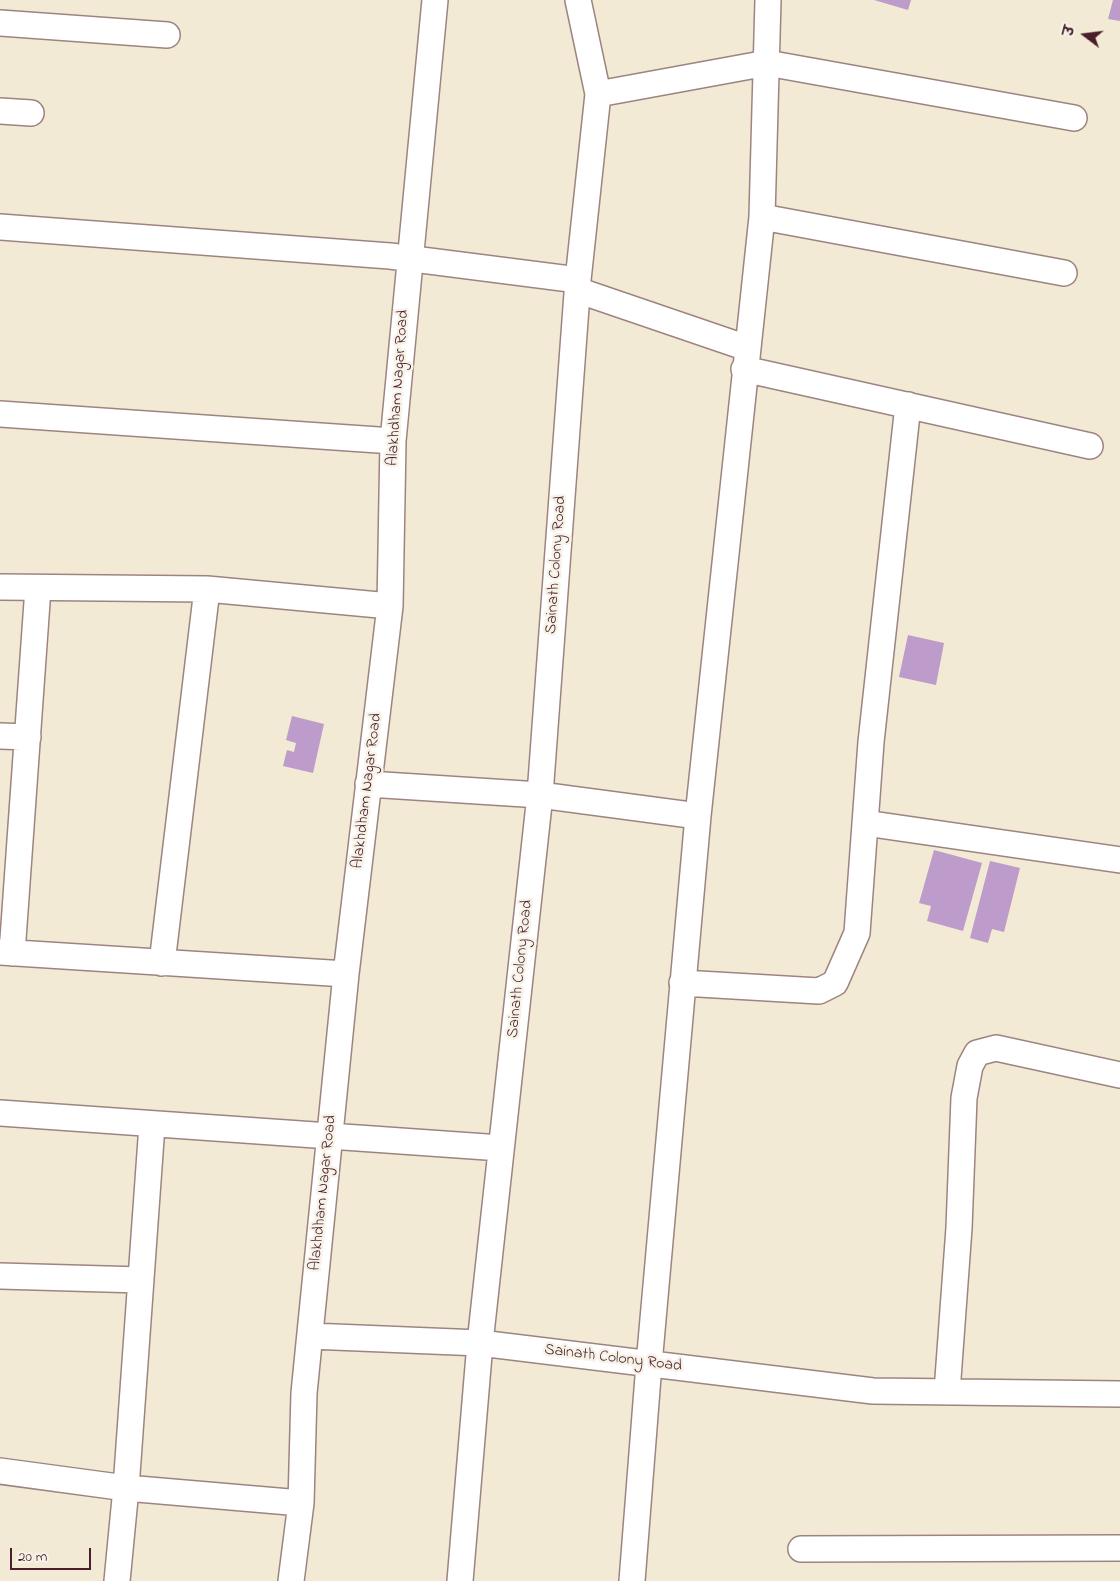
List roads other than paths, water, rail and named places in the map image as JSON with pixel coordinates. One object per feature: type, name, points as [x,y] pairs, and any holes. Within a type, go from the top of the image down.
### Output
[{"type":"street","name":"Alakhdham Nagar Road","points":[[291,1581],[301,1503],[304,1393],[346,974],[390,606],[393,441],[435,0]]},
{"type":"street","name":"Sainath Colony Road","points":[[578,0],[598,94],[578,285],[540,795],[480,1343],[873,1392],[1120,1394]]},
{"type":"street","points":[[632,1581],[682,983],[762,217],[768,0]]},
{"type":"street","points":[[0,23],[167,36]]},
{"type":"street","points":[[598,94],[767,63],[1074,118]]},
{"type":"street","points":[[0,111],[32,113]]},
{"type":"street","points":[[762,217],[1064,273]]},
{"type":"street","points":[[0,227],[409,259],[578,285],[746,358],[908,405],[1090,446]]},
{"type":"street","points":[[682,983],[819,991],[835,983],[857,933],[871,742],[908,405]]},
{"type":"street","points":[[0,414],[393,441]]},
{"type":"street","points":[[0,588],[207,589],[390,606]]},
{"type":"street","points":[[38,588],[28,738],[6,953],[346,974]]},
{"type":"street","points":[[162,962],[207,589]]},
{"type":"street","points":[[0,736],[28,738]]},
{"type":"street","points":[[368,784],[540,795],[698,816]]},
{"type":"street","points":[[865,823],[1120,860]]},
{"type":"street","points":[[947,1392],[959,1228],[964,1098],[970,1066],[977,1053],[996,1048],[1120,1075]]},
{"type":"street","points":[[0,1113],[501,1148]]},
{"type":"street","points":[[117,1581],[126,1488],[152,1125]]},
{"type":"street","points":[[0,1276],[141,1280]]},
{"type":"street","points":[[310,1336],[480,1343],[460,1581]]},
{"type":"street","points":[[0,1471],[126,1488],[301,1503]]},
{"type":"street","points":[[801,1549],[1120,1548]]}]
